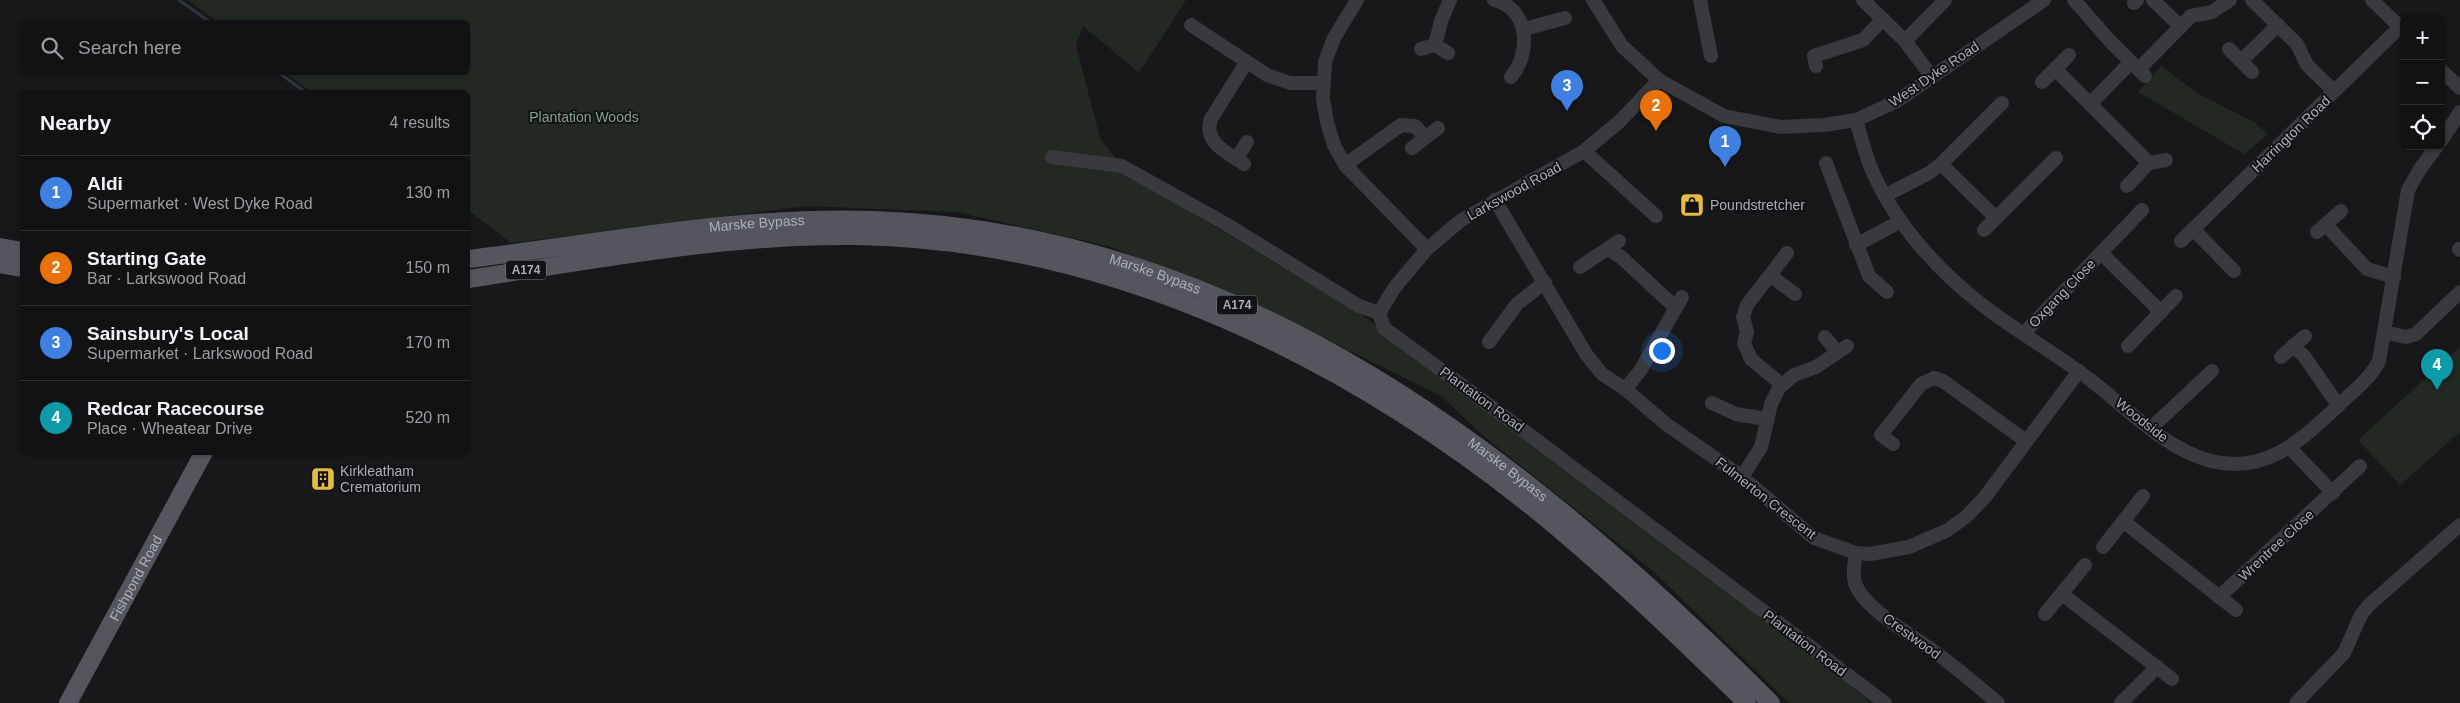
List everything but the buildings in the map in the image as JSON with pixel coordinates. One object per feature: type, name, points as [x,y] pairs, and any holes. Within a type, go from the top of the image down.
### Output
[{"type":"main road","name":"Marske Bypass","points":[[470,259],[684,231],[777,222],[873,220],[969,227],[1093,252],[1153,272],[1264,317],[1322,346],[1378,378],[1445,422],[1571,517],[1690,624],[1771,703]]},
{"type":"main road","name":"Marske Bypass","points":[[470,278],[715,244],[858,236],[916,240],[1027,255],[1088,270],[1153,290],[1221,316],[1307,358],[1369,393],[1422,427],[1546,519],[1674,632],[1747,703]]},
{"type":"main road","points":[[0,248],[20,251]]},
{"type":"main road","points":[[0,264],[20,268]]},
{"type":"main road","name":"Fishpond Road","points":[[68,703],[202,455]]},
{"type":"street","points":[[1435,45],[1441,21],[1450,0]]},
{"type":"street","points":[[1494,0],[1515,13],[1524,29],[1524,50],[1520,71]]},
{"type":"street","name":"West Dyke Road","points":[[1593,0],[1622,46],[1659,80],[1724,116],[1780,127],[1824,125],[1856,120],[1897,101],[2044,0]]},
{"type":"street","points":[[1700,0],[1711,56]]},
{"type":"street","points":[[1863,0],[1905,41],[1932,77]]},
{"type":"street","points":[[1905,41],[1945,0]]},
{"type":"street","points":[[2074,0],[2138,69]]},
{"type":"street","points":[[2153,0],[2180,27]]},
{"type":"street","points":[[2090,104],[2138,69],[2191,16],[2212,12],[2230,0]]},
{"type":"street","points":[[2252,0],[2297,44],[2307,66],[2334,92]]},
{"type":"street","points":[[2372,0],[2400,27]]},
{"type":"street","points":[[1353,2],[1334,38],[1325,62],[1322,99],[1334,146],[1345,165],[1427,249]]},
{"type":"street","points":[[1524,29],[1557,17]]},
{"type":"street","points":[[1816,66],[1814,56],[1863,40],[1883,20]]},
{"type":"street","points":[[2242,61],[2278,25]]},
{"type":"street","name":"Harrington Road","points":[[2181,241],[2334,92],[2400,31]]},
{"type":"street","points":[[1194,33],[1267,75],[1290,83],[1323,84]]},
{"type":"street","points":[[1421,49],[1435,45],[1448,53]]},
{"type":"street","points":[[2230,48],[2252,72]]},
{"type":"street","points":[[2042,82],[2069,55]]},
{"type":"street","points":[[1246,63],[1208,128],[1210,138],[1219,147],[1240,161],[1247,142]]},
{"type":"street","points":[[2055,69],[2149,163]]},
{"type":"street","points":[[2445,74],[2460,88]]},
{"type":"street","name":"Larkswood Road","points":[[1379,313],[1395,287],[1427,249],[1460,221],[1584,151],[1620,121],[1659,80]]},
{"type":"street","points":[[1886,195],[1929,173],[2002,103]]},
{"type":"street","points":[[2445,135],[2460,112]]},
{"type":"street","name":"Woodside","points":[[1856,120],[1869,164],[1901,221],[1936,264],[1951,278],[1982,304],[2079,371],[2127,408],[2150,429],[2183,449],[2211,461],[2251,464],[2290,448],[2313,430],[2372,374],[2379,361],[2408,190],[2420,169],[2435,150]]},
{"type":"street","points":[[1345,165],[1401,125],[1415,126],[1425,137]]},
{"type":"street","points":[[1412,148],[1438,128]]},
{"type":"street","points":[[1584,151],[1656,216]]},
{"type":"street","points":[[1052,157],[1122,166],[1226,224],[1359,306],[1379,313]]},
{"type":"street","points":[[1984,230],[2056,158]]},
{"type":"street","points":[[2127,186],[2149,163],[2166,160]]},
{"type":"street","points":[[1826,163],[1869,276],[1886,292]]},
{"type":"street","points":[[1940,164],[1996,218]]},
{"type":"street","name":"Fulmerton Crescent","points":[[1495,200],[1586,354],[1602,374],[1625,389],[1666,424],[1742,477],[1814,538],[1856,553],[1870,554],[1909,547],[1948,530],[1968,515],[1985,497],[2079,371]]},
{"type":"street","name":"Oxgang Close","points":[[2024,333],[2142,210]]},
{"type":"street","points":[[2341,211],[2322,229],[2367,269],[2394,277]]},
{"type":"street","points":[[1856,246],[1901,221]]},
{"type":"street","points":[[2193,229],[2234,271]]},
{"type":"street","points":[[1580,267],[1614,245],[1621,257],[1679,303],[1645,364],[1625,389]]},
{"type":"street","points":[[1782,385],[1750,358],[1744,343],[1747,332],[1743,317],[1746,305],[1787,253]]},
{"type":"street","name":"Oxgang Close","points":[[2101,253],[2160,312]]},
{"type":"street","points":[[1770,276],[1795,294]]},
{"type":"street","points":[[1489,342],[1492,326],[1516,304],[1545,282]]},
{"type":"street","points":[[2384,332],[2406,337],[2416,334],[2460,292]]},
{"type":"street","points":[[2128,346],[2176,296]]},
{"type":"street","name":"Plantation Road","points":[[1379,313],[1384,328],[1531,435],[1885,703]]},
{"type":"street","points":[[2281,357],[2305,336]]},
{"type":"street","points":[[1742,477],[1761,447],[1770,404],[1782,385],[1794,375],[1816,367],[1842,349],[1825,337]]},
{"type":"street","points":[[2293,346],[2304,356],[2338,405]]},
{"type":"street","points":[[2150,429],[2212,371]]},
{"type":"street","points":[[1893,444],[1881,435],[1921,384],[1934,378],[1943,381],[2026,441]]},
{"type":"street","points":[[1718,412],[1766,419]]},
{"type":"street","points":[[2290,448],[2333,493]]},
{"type":"street","name":"Wrentree Close","points":[[2219,597],[2360,466]]},
{"type":"street","points":[[2103,546],[2143,496]]},
{"type":"street","points":[[2123,521],[2236,610]]},
{"type":"street","points":[[2296,703],[2340,658],[2361,615],[2369,605],[2460,525]]},
{"type":"street","name":"Crestwood","points":[[1856,553],[1853,572],[1862,596],[1998,703]]},
{"type":"street","points":[[2045,614],[2085,565]]},
{"type":"street","points":[[2062,594],[2172,679]]},
{"type":"street","points":[[2121,703],[2157,667]]},
{"type":"green space","name":"Plantation Woods","points":[[188,0],[1186,0],[1139,73],[1083,26],[1076,45],[1100,138],[1126,173],[1362,315],[1574,473],[1826,666],[1871,703],[1789,703],[1653,571],[1485,437],[1441,396],[1261,307],[1108,246],[956,212],[807,206],[511,243],[470,212],[470,90],[308,90],[288,75],[470,75],[470,20],[215,20]]},
{"type":"green space","points":[[2161,66],[2197,93],[2254,122],[2268,134],[2244,154],[2138,92]]},
{"type":"green space","points":[[2460,347],[2460,432],[2400,485],[2358,440]]},
{"type":"waterway","points":[[179,0],[207,20]]},
{"type":"waterway","points":[[282,75],[302,90]]},
{"type":"place","name":"Sainsbury's Local","points":[[1567,111]]},
{"type":"place","name":"Starting Gate","points":[[1656,131]]},
{"type":"place","name":"Aldi","points":[[1725,167]]},
{"type":"place","name":"Poundstretcher","points":[[1692,205]]},
{"type":"place","name":"Redcar Racecourse","points":[[2437,390]]},
{"type":"place","name":"Kirkleatham Crematorium","points":[[323,479]]}]
